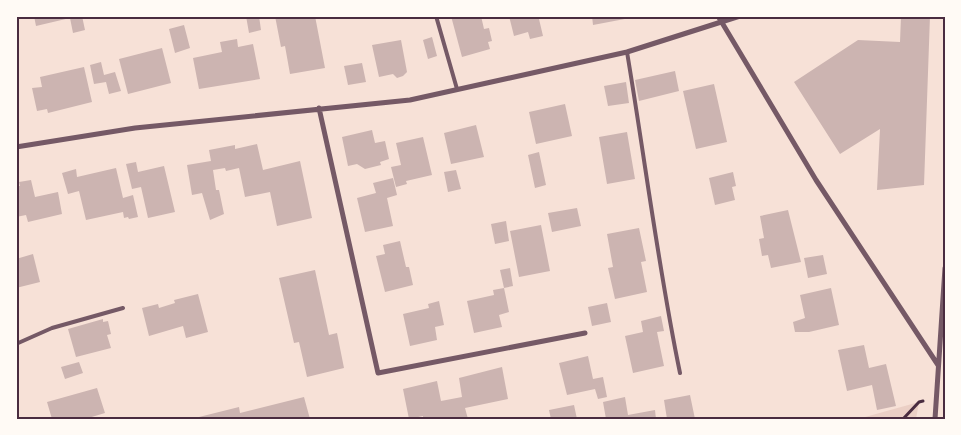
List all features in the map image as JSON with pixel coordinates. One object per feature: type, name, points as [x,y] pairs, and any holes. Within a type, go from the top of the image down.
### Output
[{"type":"street","points":[[718,16],[816,180],[938,365]]},
{"type":"street","points":[[16,147],[135,128],[410,100],[627,52],[740,16]]},
{"type":"street","points":[[319,108],[378,373],[585,333]]},
{"type":"street","points":[[935,419],[945,268]]},
{"type":"street","points":[[937,395],[945,398]]},
{"type":"lane","points":[[436,16],[457,89]]},
{"type":"lane","points":[[627,52],[648,174],[667,307],[680,373]]},
{"type":"lane","points":[[16,344],[52,328],[123,308]]},
{"type":"path","points":[[903,419],[919,402],[937,395]]},
{"type":"shaded area","points":[[919,402],[916,419],[858,419]]},
{"type":"building","points":[[34,16],[82,16],[85,30],[73,33],[70,18],[36,26]]},
{"type":"building","points":[[246,16],[259,16],[261,30],[249,33]]},
{"type":"building","points":[[275,16],[315,16],[325,68],[290,74],[285,46],[281,47]]},
{"type":"building","points":[[451,16],[481,16],[484,29],[489,28],[492,41],[488,42],[490,49],[462,57]]},
{"type":"building","points":[[509,16],[540,16],[543,36],[530,39],[528,32],[514,36]]},
{"type":"building","points":[[592,16],[630,16],[630,18],[593,25]]},
{"type":"building","points":[[901,16],[930,16],[924,185],[877,190],[880,129],[840,154],[794,82],[858,40],[900,42]]},
{"type":"building","points":[[184,25],[190,48],[175,53],[169,29]]},
{"type":"building","points":[[432,37],[437,56],[428,59],[423,40]]},
{"type":"building","points":[[237,39],[238,47],[253,44],[260,79],[199,89],[193,58],[222,52],[220,42]]},
{"type":"building","points":[[401,40],[407,72],[397,78],[393,74],[379,77],[372,45]]},
{"type":"building","points":[[162,48],[171,83],[128,94],[119,59]]},
{"type":"building","points":[[101,62],[104,75],[115,72],[121,91],[109,94],[106,82],[94,84],[90,65]]},
{"type":"building","points":[[362,63],[366,82],[348,85],[344,66]]},
{"type":"building","points":[[84,67],[92,102],[48,113],[47,109],[37,111],[32,88],[42,87],[40,77]]},
{"type":"building","points":[[675,71],[679,91],[639,101],[635,80]]},
{"type":"building","points":[[626,82],[629,103],[608,106],[604,86]]},
{"type":"building","points":[[714,84],[727,142],[696,149],[683,91]]},
{"type":"building","points":[[565,104],[572,136],[536,144],[529,112]]},
{"type":"building","points":[[476,125],[484,157],[451,164],[444,133]]},
{"type":"building","points":[[372,130],[375,143],[385,141],[389,159],[380,162],[381,165],[365,169],[357,164],[348,166],[342,137]]},
{"type":"building","points":[[627,132],[635,179],[607,184],[599,137]]},
{"type":"building","points":[[423,137],[432,175],[406,181],[407,184],[396,187],[391,167],[401,165],[396,143]]},
{"type":"building","points":[[257,144],[263,170],[300,161],[312,218],[277,226],[270,192],[245,197],[239,168],[226,171],[225,168],[213,170],[216,190],[219,190],[224,214],[210,220],[202,193],[192,195],[187,165],[211,161],[209,150],[235,145],[235,149]]},
{"type":"building","points":[[539,152],[546,185],[535,188],[528,155]]},
{"type":"building","points":[[136,162],[138,172],[164,166],[175,212],[148,218],[141,187],[132,189],[126,164]]},
{"type":"building","points":[[116,168],[123,198],[133,195],[138,217],[124,218],[123,212],[86,220],[79,191],[68,194],[62,173],[76,169],[77,177]]},
{"type":"building","points":[[456,170],[461,189],[448,192],[444,172]]},
{"type":"building","points":[[733,172],[736,186],[732,187],[735,200],[715,205],[709,178]]},
{"type":"building","points":[[393,178],[397,195],[387,198],[393,226],[365,232],[357,198],[376,193],[373,183]]},
{"type":"building","points":[[31,180],[35,197],[58,192],[62,214],[28,222],[26,215],[16,217],[16,186],[20,186],[19,182]]},
{"type":"building","points":[[577,208],[581,226],[552,232],[548,213]]},
{"type":"building","points":[[788,210],[801,262],[771,268],[768,255],[762,256],[759,239],[764,238],[760,216]]},
{"type":"building","points":[[506,221],[509,241],[495,244],[491,224]]},
{"type":"building","points":[[541,225],[550,271],[519,277],[510,231]]},
{"type":"building","points":[[639,228],[646,261],[641,262],[647,292],[615,299],[608,268],[613,267],[607,234]]},
{"type":"building","points":[[400,241],[406,267],[409,267],[413,285],[385,292],[376,256],[385,254],[383,245]]},
{"type":"building","points":[[33,254],[40,282],[16,288],[16,259]]},
{"type":"building","points":[[823,255],[827,274],[808,278],[804,258]]},
{"type":"building","points":[[510,268],[513,286],[504,288],[500,270]]},
{"type":"building","points":[[315,270],[329,335],[337,333],[344,368],[307,377],[299,342],[294,343],[279,278]]},
{"type":"building","points":[[504,288],[509,312],[499,315],[502,327],[474,333],[467,301],[494,295],[493,290]]},
{"type":"building","points":[[831,288],[839,325],[809,332],[795,332],[793,322],[805,318],[800,295]]},
{"type":"building","points":[[198,294],[208,332],[186,338],[183,326],[149,336],[142,308],[158,304],[159,308],[175,303],[174,300]]},
{"type":"building","points":[[439,301],[444,325],[435,327],[437,340],[410,346],[403,314],[429,308],[428,304]]},
{"type":"building","points":[[607,303],[611,322],[592,326],[588,307]]},
{"type":"building","points":[[661,316],[664,331],[657,332],[664,366],[633,373],[625,336],[643,332],[641,321]]},
{"type":"building","points":[[103,319],[103,322],[108,321],[111,334],[107,335],[111,348],[76,357],[68,329]]},
{"type":"building","points":[[864,345],[869,368],[886,364],[896,406],[877,410],[872,385],[847,391],[838,350]]},
{"type":"building","points":[[588,356],[593,379],[603,377],[607,397],[598,399],[595,389],[567,395],[559,363]]},
{"type":"building","points":[[79,362],[83,373],[65,379],[61,367]]},
{"type":"building","points":[[502,367],[508,399],[465,408],[468,419],[423,419],[423,416],[409,419],[403,389],[437,381],[441,401],[462,397],[459,378]]},
{"type":"building","points":[[97,388],[105,413],[85,419],[52,419],[47,402]]},
{"type":"building","points":[[690,395],[695,419],[667,419],[664,400]]},
{"type":"building","points":[[304,397],[310,419],[200,419],[199,417],[239,407],[240,413]]},
{"type":"building","points":[[625,397],[628,415],[655,410],[656,419],[606,419],[603,402]]},
{"type":"building","points":[[574,405],[577,419],[551,419],[549,410]]}]
